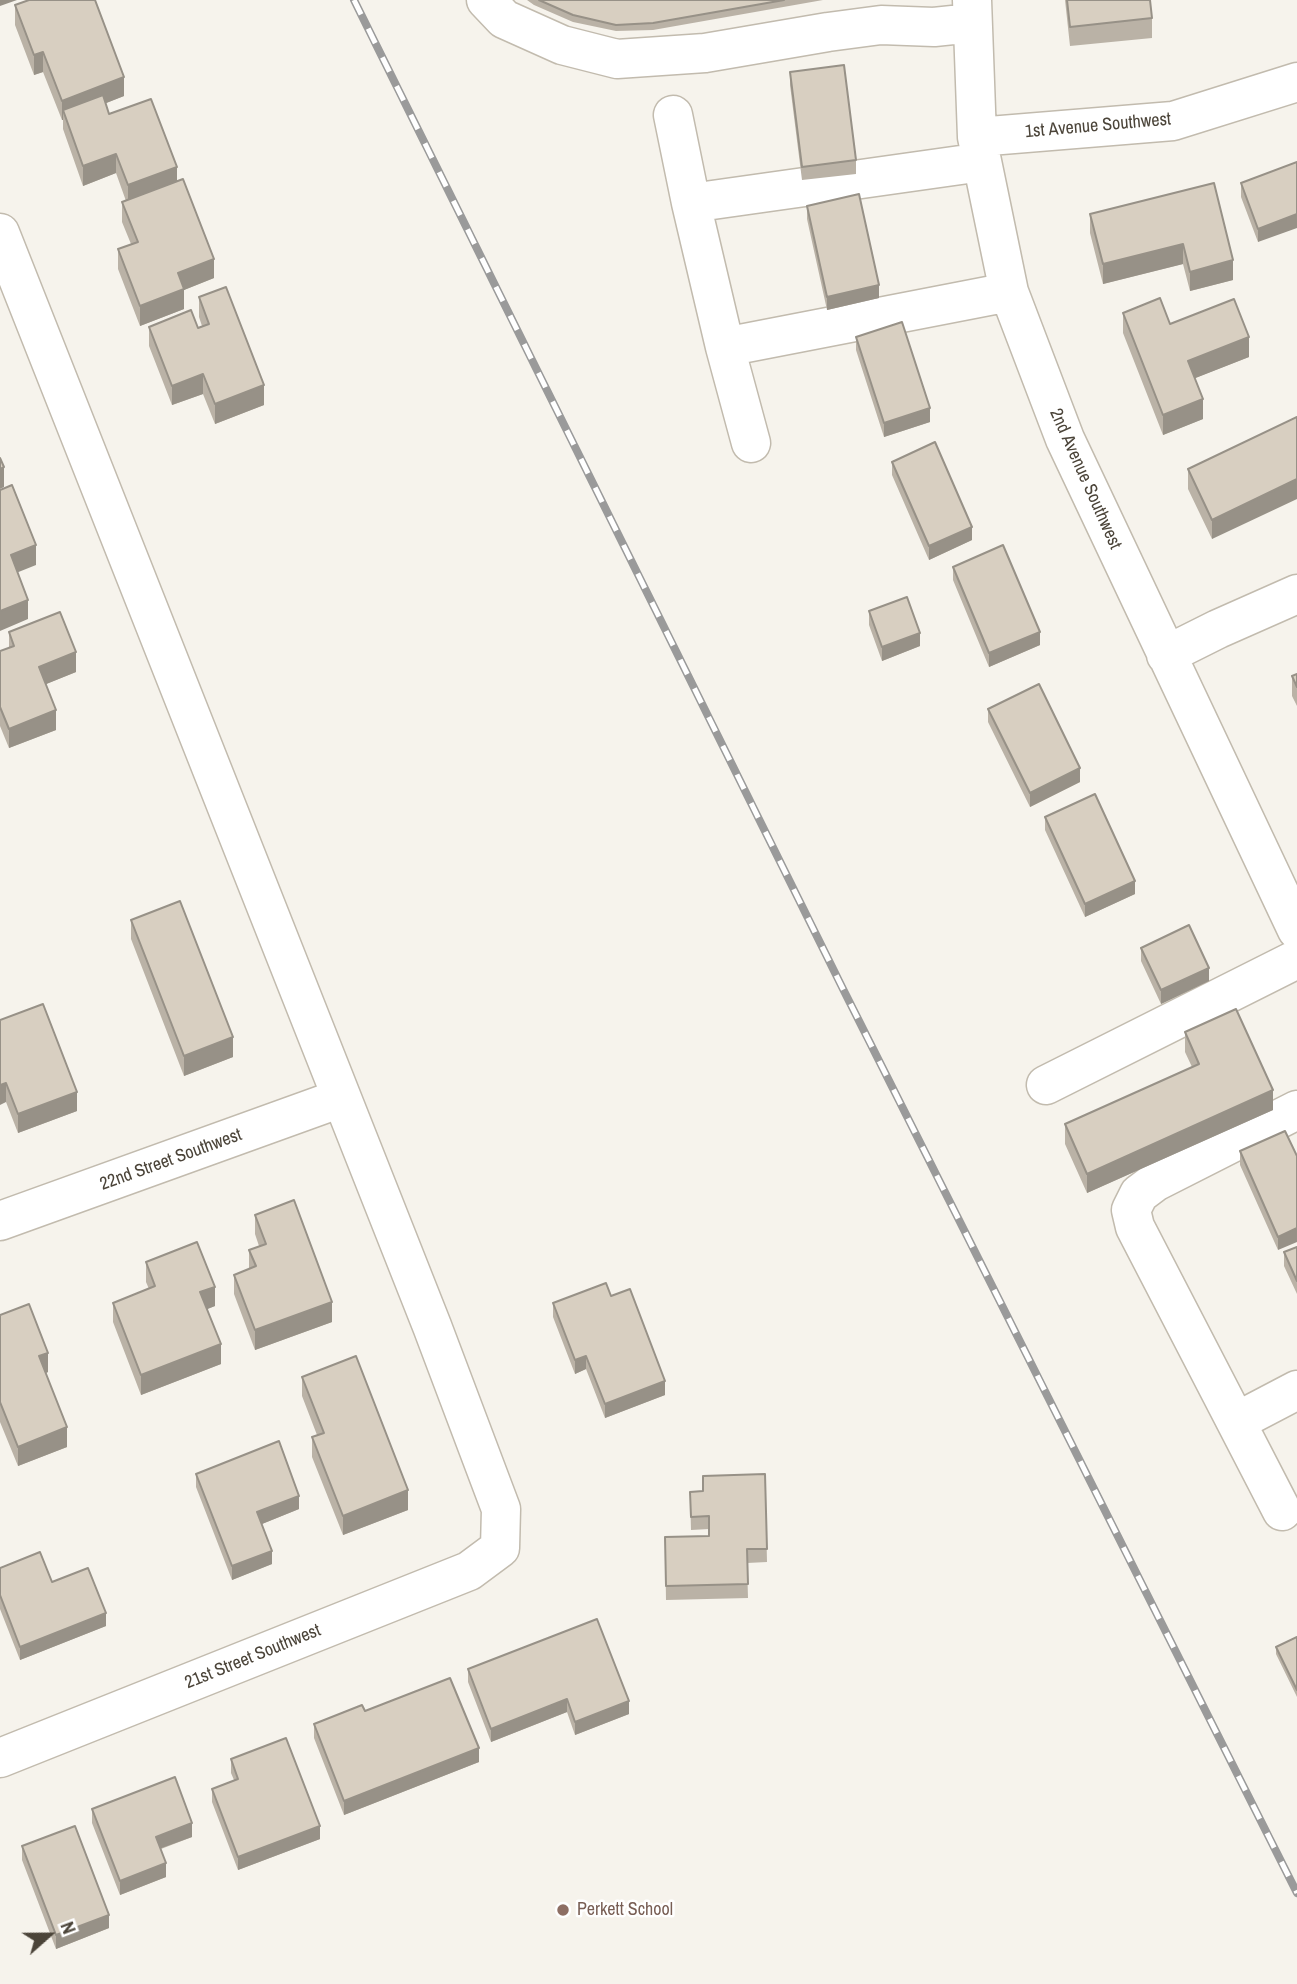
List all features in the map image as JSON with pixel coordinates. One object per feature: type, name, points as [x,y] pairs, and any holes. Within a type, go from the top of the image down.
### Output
[{"type":"street","points":[[486,0],[504,19],[562,45],[617,59],[705,53],[881,25],[934,27],[972,12]]},
{"type":"street","name":"2nd Avenue Southwest","points":[[972,12],[980,150],[1009,292],[1065,439],[1297,930]]},
{"type":"street","name":"1st Avenue Southwest","points":[[691,203],[980,150],[1173,121],[1297,82]]},
{"type":"street","points":[[673,115],[725,347],[751,443]]},
{"type":"street","points":[[0,233],[341,1098]]},
{"type":"street","points":[[725,347],[1009,292]]},
{"type":"street","points":[[1166,655],[1297,594]]},
{"type":"street","points":[[1046,1085],[1297,959]]},
{"type":"street","name":"22nd Street Southwest","points":[[0,1221],[341,1098]]},
{"type":"street","name":"21st Street Southwest","points":[[0,1758],[469,1571],[500,1548],[501,1509],[341,1098]]},
{"type":"street","points":[[1282,1511],[1135,1227],[1131,1210],[1139,1194],[1155,1182],[1297,1111]]},
{"type":"street","points":[[1236,1422],[1297,1390]]},
{"type":"building","points":[[29,0],[95,0],[124,77],[62,101],[43,52],[34,55],[15,5]]},
{"type":"building","points":[[539,0],[784,0],[653,23],[616,25],[573,15]]},
{"type":"building","points":[[1067,0],[1150,0],[1152,18],[1070,27]]},
{"type":"building","points":[[844,65],[856,160],[802,167],[790,72]]},
{"type":"building","points":[[103,95],[109,114],[151,99],[177,167],[128,185],[116,154],[83,166],[63,110]]},
{"type":"building","points":[[1297,162],[1297,214],[1258,229],[1241,183]]},
{"type":"building","points":[[183,179],[214,259],[178,273],[184,289],[140,306],[118,249],[138,242],[122,202]]},
{"type":"building","points":[[1214,183],[1233,260],[1190,272],[1183,244],[1103,264],[1090,214]]},
{"type":"building","points":[[859,194],[879,285],[827,297],[807,206]]},
{"type":"building","points":[[226,287],[264,385],[215,404],[203,374],[172,386],[149,327],[191,310],[198,328],[209,324],[199,297]]},
{"type":"building","points":[[1160,298],[1170,324],[1234,299],[1249,337],[1188,361],[1203,399],[1163,415],[1123,313]]},
{"type":"building","points":[[902,322],[930,408],[884,423],[856,337]]},
{"type":"building","points":[[1297,417],[1297,479],[1212,520],[1188,469]]},
{"type":"building","points":[[935,442],[972,527],[929,546],[892,462]]},
{"type":"building","points":[[12,485],[36,545],[11,555],[28,600],[0,611],[0,490]]},
{"type":"building","points":[[1003,545],[1040,632],[989,653],[953,567]]},
{"type":"building","points":[[907,597],[920,633],[882,647],[869,611]]},
{"type":"building","points":[[60,612],[76,652],[39,667],[56,710],[9,729],[0,707],[0,651],[14,646],[9,632]]},
{"type":"building","points":[[1297,674],[1297,687],[1292,676]]},
{"type":"building","points":[[1039,684],[1080,768],[1030,793],[988,709]]},
{"type":"building","points":[[1095,794],[1135,881],[1085,904],[1045,817]]},
{"type":"building","points":[[180,901],[233,1037],[184,1056],[131,920]]},
{"type":"building","points":[[1189,925],[1209,968],[1161,990],[1141,948]]},
{"type":"building","points":[[43,1004],[77,1092],[18,1114],[6,1083],[0,1085],[0,1020]]},
{"type":"building","points":[[1236,1009],[1273,1090],[1087,1174],[1065,1124],[1199,1064],[1185,1032]]},
{"type":"building","points":[[1285,1131],[1297,1156],[1297,1228],[1278,1237],[1240,1151]]},
{"type":"building","points":[[294,1200],[332,1302],[255,1330],[234,1275],[256,1266],[249,1250],[266,1244],[255,1215]]},
{"type":"building","points":[[197,1242],[215,1287],[200,1292],[221,1344],[141,1375],[113,1303],[155,1286],[146,1262]]},
{"type":"building","points":[[1297,1247],[1297,1281],[1284,1252]]},
{"type":"building","points":[[606,1283],[611,1296],[630,1289],[665,1381],[605,1404],[586,1356],[575,1360],[553,1303]]},
{"type":"building","points":[[29,1304],[48,1353],[39,1356],[67,1427],[18,1447],[0,1402],[0,1315]]},
{"type":"building","points":[[356,1356],[408,1490],[343,1516],[312,1437],[324,1433],[302,1377]]},
{"type":"building","points":[[279,1441],[299,1496],[257,1512],[272,1551],[232,1566],[196,1474]]},
{"type":"building","points":[[765,1474],[767,1549],[747,1549],[748,1584],[666,1586],[665,1537],[709,1536],[709,1516],[691,1517],[690,1492],[703,1491],[703,1476]]},
{"type":"building","points":[[40,1552],[52,1582],[88,1568],[106,1613],[20,1647],[0,1595],[0,1568]]},
{"type":"building","points":[[597,1619],[629,1701],[575,1722],[567,1699],[491,1729],[468,1669]]},
{"type":"building","points":[[1297,1637],[1297,1690],[1276,1647]]},
{"type":"building","points":[[450,1678],[479,1748],[344,1801],[314,1724],[362,1705],[365,1711]]},
{"type":"building","points":[[286,1738],[320,1826],[238,1857],[212,1789],[238,1779],[231,1759]]},
{"type":"building","points":[[175,1777],[192,1823],[156,1837],[166,1863],[120,1881],[92,1809]]},
{"type":"building","points":[[75,1826],[109,1915],[56,1935],[22,1846]]},
{"type":"railway","points":[[354,0],[844,991],[1297,1893]]},
{"type":"place","name":"Perkett School","points":[[563,1910]]}]
